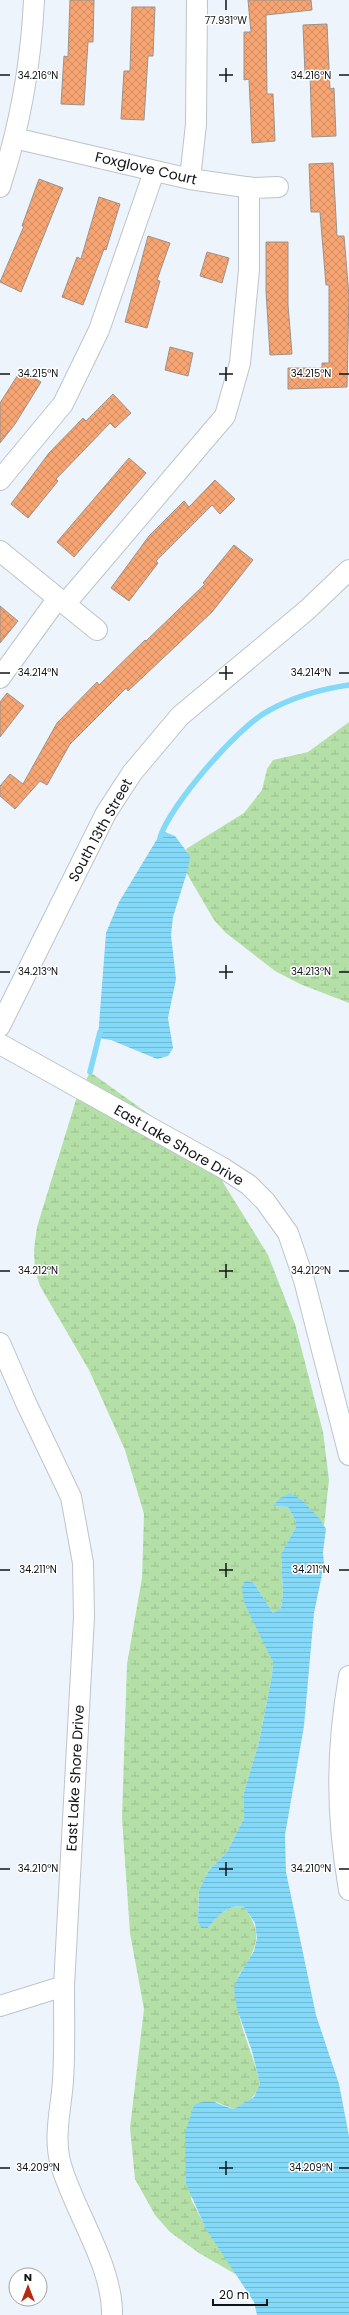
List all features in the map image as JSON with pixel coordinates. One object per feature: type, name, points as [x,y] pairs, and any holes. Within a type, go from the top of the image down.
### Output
[{"type":"street","points":[[0,187],[26,88],[34,0]]},
{"type":"street","points":[[190,179],[196,124],[197,0]]},
{"type":"street","name":"Foxglove Court","points":[[14,138],[154,172],[190,179],[249,187],[278,187]]},
{"type":"street","points":[[0,480],[63,404],[99,330],[154,172]]},
{"type":"street","points":[[0,678],[62,601],[225,416],[240,363],[249,270],[249,187]]},
{"type":"street","points":[[0,550],[97,630]]},
{"type":"street","name":"South 13th Street","points":[[0,1026],[106,813],[132,773],[180,716],[308,610],[349,570]]},
{"type":"street","name":"East Lake Shore Drive","points":[[0,1044],[223,1168],[249,1185],[266,1201],[288,1233],[304,1280],[347,1434],[349,1455]]},
{"type":"street","name":"East Lake Shore Drive","points":[[0,1343],[26,1404],[71,1497],[84,1563],[84,1617],[64,1986],[65,2047],[62,2093],[57,2118],[61,2164],[108,2281],[112,2315]]},
{"type":"street","points":[[349,1676],[342,1716],[338,1763],[338,1813],[341,1846],[349,1890]]},
{"type":"street","points":[[0,2006],[64,1986]]},
{"type":"green space","points":[[349,722],[349,1003],[300,984],[275,971],[226,933],[214,920],[186,872],[189,856],[186,849],[244,813],[262,790],[267,769],[273,760],[308,752]]},
{"type":"green space","points":[[90,1072],[171,1130],[198,1153],[221,1179],[268,1255],[295,1324],[323,1432],[329,1480],[324,1526],[303,1501],[274,1506],[288,1507],[296,1522],[296,1527],[281,1554],[283,1593],[281,1608],[273,1613],[254,1583],[247,1580],[245,1605],[268,1649],[273,1662],[272,1675],[259,1742],[244,1792],[244,1818],[227,1852],[209,1870],[199,1890],[198,1921],[208,1928],[219,1915],[228,1909],[232,1907],[244,1907],[253,1922],[256,1935],[254,1949],[237,1980],[236,1993],[240,2020],[260,2084],[256,2093],[250,2100],[234,2109],[216,2102],[191,2199],[206,2228],[237,2275],[199,2253],[170,2232],[155,2215],[135,2179],[130,2128],[144,2009],[130,1933],[122,1818],[127,1664],[142,1578],[144,1514],[125,1450],[89,1370],[40,1286],[35,1271],[34,1250],[37,1227],[76,1100]]},
{"type":"water","points":[[162,831],[175,836],[190,856],[188,869],[173,917],[171,935],[176,979],[168,1018],[173,1048],[168,1056],[157,1059],[111,1040],[98,1038],[106,933],[119,902]]},
{"type":"water","points":[[290,1493],[303,1501],[319,1518],[326,1529],[323,1552],[324,1565],[314,1613],[304,1726],[285,1835],[286,1872],[316,2015],[339,2084],[349,2136],[349,2315],[257,2315],[254,2302],[206,2229],[186,2184],[185,2133],[194,2105],[200,2102],[210,2101],[234,2109],[254,2097],[260,2084],[252,2051],[237,2009],[234,1989],[237,1979],[254,1951],[257,1938],[255,1923],[244,1907],[232,1907],[219,1915],[208,1928],[201,1928],[198,1921],[199,1890],[209,1870],[227,1852],[244,1818],[244,1792],[259,1742],[272,1675],[273,1662],[245,1605],[242,1590],[244,1582],[247,1580],[254,1583],[273,1613],[281,1608],[283,1593],[281,1554],[296,1527],[296,1522],[288,1507],[273,1506],[280,1498]]},
{"type":"building","points":[[70,0],[94,0],[93,42],[88,42],[84,105],[61,104],[64,56],[68,57]]},
{"type":"building","points":[[248,0],[311,0],[312,10],[266,15],[267,94],[273,94],[275,141],[252,143],[249,79],[244,80],[244,32],[251,32]]},
{"type":"building","points":[[132,7],[155,7],[153,56],[148,56],[144,120],[121,119],[124,71],[130,71]]},
{"type":"building","points":[[327,24],[330,89],[334,88],[336,136],[312,137],[310,73],[305,73],[303,25]]},
{"type":"building","points":[[333,163],[337,236],[344,236],[349,296],[347,387],[288,389],[288,368],[322,368],[322,363],[329,363],[329,285],[326,285],[320,212],[311,212],[309,164]]},
{"type":"building","points":[[39,179],[63,188],[21,292],[0,282],[24,226],[22,226]]},
{"type":"building","points":[[99,197],[120,204],[106,250],[104,249],[83,305],[62,297],[77,257],[81,259]]},
{"type":"building","points":[[148,236],[170,243],[157,280],[160,281],[147,328],[125,322]]},
{"type":"building","points":[[266,242],[288,242],[288,305],[292,354],[270,355],[266,291]]},
{"type":"building","points":[[207,252],[229,258],[222,283],[200,276]]},
{"type":"building","points":[[170,347],[193,353],[188,376],[165,370]]},
{"type":"building","points":[[21,370],[41,382],[15,424],[0,443],[0,403]]},
{"type":"building","points":[[113,394],[131,413],[115,428],[110,423],[56,479],[58,481],[28,518],[11,504],[49,453],[83,418],[86,421]]},
{"type":"building","points":[[129,458],[146,473],[74,557],[57,542]]},
{"type":"building","points":[[215,480],[235,499],[220,514],[212,505],[156,561],[158,563],[129,601],[111,588],[149,536],[184,501],[189,507]]},
{"type":"building","points":[[234,545],[253,560],[212,612],[128,691],[126,688],[70,744],[47,785],[40,781],[15,809],[0,796],[0,786],[10,774],[23,784],[57,723],[97,682],[99,685],[205,584],[203,583]]},
{"type":"building","points":[[0,606],[18,621],[0,643]]},
{"type":"building","points":[[7,693],[24,706],[0,737],[0,702]]},
{"type":"waterway","points":[[160,838],[176,807],[206,768],[240,733],[255,720],[268,711],[297,698],[318,691],[349,685]]},
{"type":"waterway","points":[[90,1072],[100,1032]]}]
